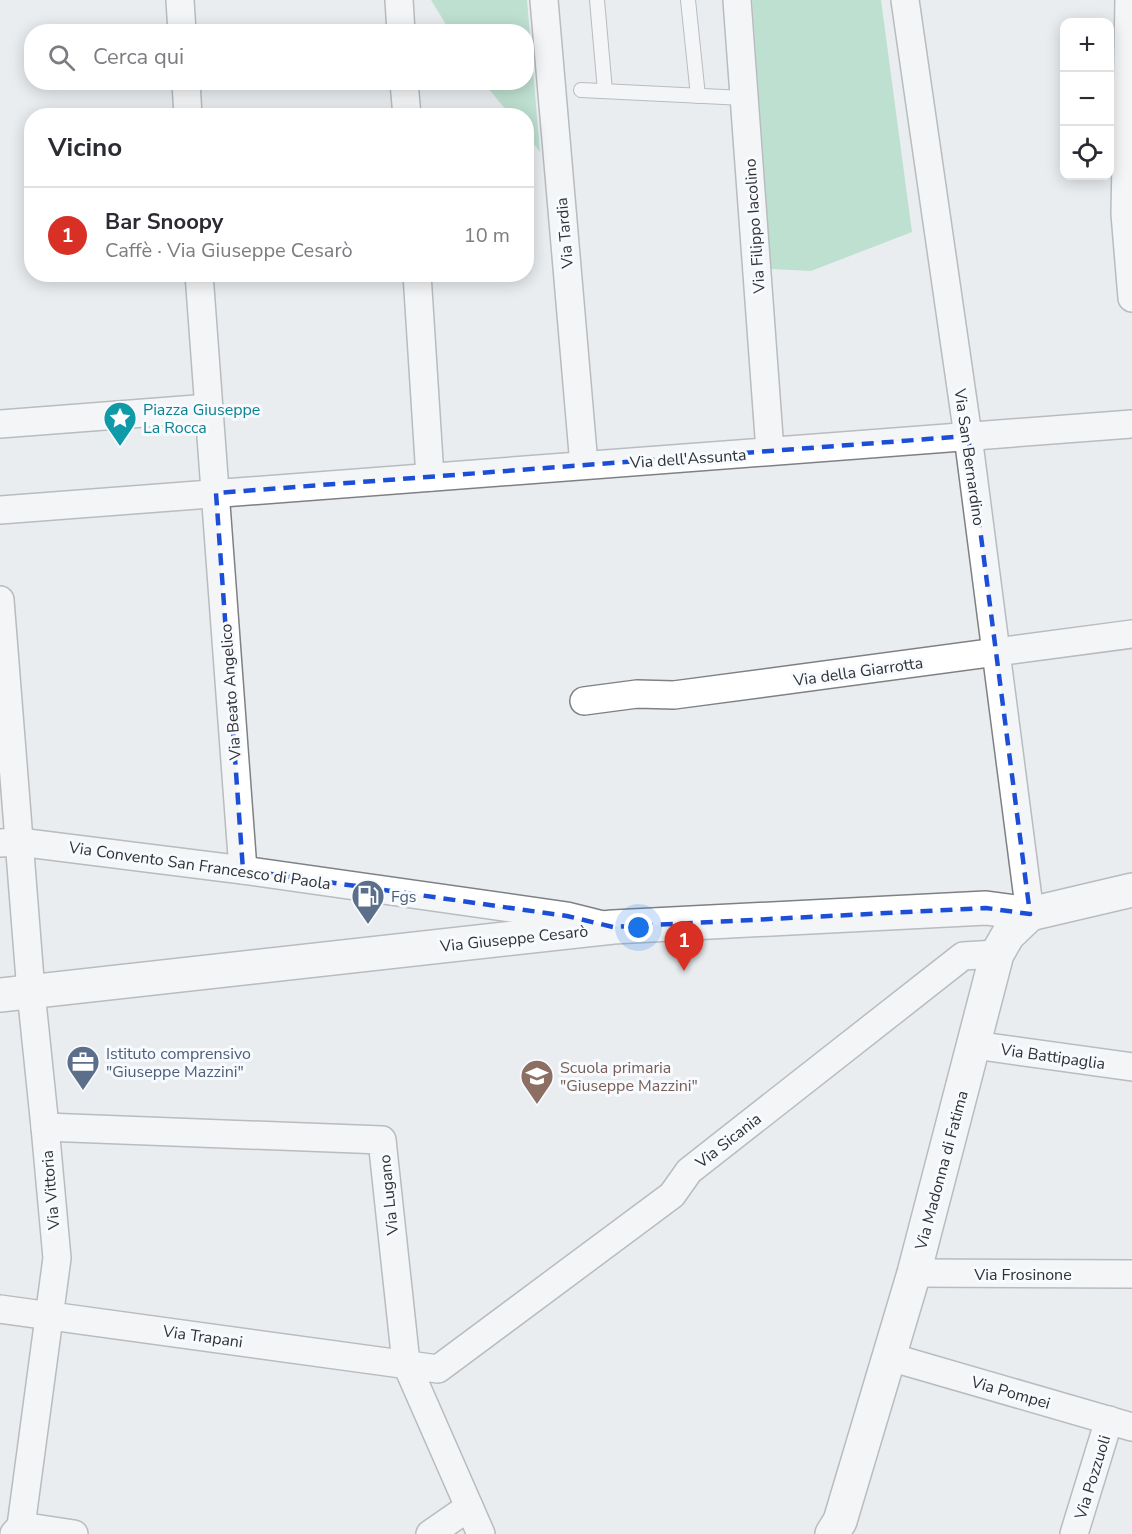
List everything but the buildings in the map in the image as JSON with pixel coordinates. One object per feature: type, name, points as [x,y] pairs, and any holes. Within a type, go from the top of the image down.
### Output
[{"type":"street","points":[[180,0],[182,24]]},
{"type":"street","points":[[399,0],[400,24]]},
{"type":"street","name":"Via Tardia","points":[[544,0],[584,465]]},
{"type":"street","name":"Via Filippo Iacolino","points":[[737,0],[770,452]]},
{"type":"street","name":"Via San Bernardino","points":[[905,0],[968,436],[1030,914]]},
{"type":"street","points":[[1129,0],[1125,214],[1132,298]]},
{"type":"street","points":[[186,90],[188,108]]},
{"type":"street","points":[[405,90],[406,108]]},
{"type":"street","points":[[0,424],[208,398],[201,282]]},
{"type":"street","points":[[418,282],[430,477]]},
{"type":"street","name":"Via Beato Angelico","points":[[208,398],[243,870]]},
{"type":"street","name":"Via dell'Assunta","points":[[0,510],[217,503],[243,491],[1132,424]]},
{"type":"street","name":"Via Vittoria","points":[[0,600],[15,994],[45,1126],[57,1258],[14,1521]]},
{"type":"street","name":"Via della Giarrotta","points":[[584,701],[637,694],[674,695],[1132,634]]},
{"type":"street","name":"Via Convento San Francesco di Paola","points":[[10,842],[243,870],[567,916],[613,927]]},
{"type":"street","points":[[1030,914],[1132,890]]},
{"type":"street","name":"Via Giuseppe Cesarò","points":[[15,994],[613,927],[986,908],[1030,914]]},
{"type":"street","name":"Via Madonna di Fatima","points":[[832,1534],[840,1521],[914,1273],[997,954],[1008,935],[1030,914]]},
{"type":"street","name":"Via Sicania","points":[[406,1364],[438,1369],[672,1195],[689,1171],[963,956],[997,954]]},
{"type":"street","name":"Via Battipaglia","points":[[974,1045],[1132,1067]]},
{"type":"street","name":"Via Lugano","points":[[45,1126],[382,1140],[406,1364],[481,1534]]},
{"type":"street","name":"Via Frosinone","points":[[914,1273],[1132,1274]]},
{"type":"street","name":"Via Trapani","points":[[0,1309],[406,1364]]},
{"type":"street","name":"Via Pompei","points":[[890,1357],[1121,1424]]},
{"type":"street","name":"Via Pozzuoli","points":[[1074,1534],[1121,1424]]},
{"type":"street","points":[[430,1534],[469,1507]]},
{"type":"street","points":[[14,1521],[74,1534]]},
{"type":"lane","points":[[597,0],[605,91]]},
{"type":"lane","points":[[688,0],[698,96]]},
{"type":"lane","points":[[581,90],[744,98]]},
{"type":"highlighted area","points":[[968,436],[1030,914],[986,908],[613,927],[567,916],[243,870],[216,493]]},
{"type":"green space","points":[[431,0],[527,0],[529,24],[446,24]]},
{"type":"green space","points":[[752,0],[881,0],[912,232],[811,271],[771,269]]},
{"type":"green space","points":[[534,82],[540,152],[534,144],[534,108],[504,108],[490,90],[534,90]]},
{"type":"place","name":"Piazza Giuseppe La Rocca","points":[[120,447]]},
{"type":"place","name":"Fgs","points":[[368,925]]},
{"type":"place","name":"Bar Snoopy","points":[[684,971]]},
{"type":"place","name":"Istituto comprensivo \"Giuseppe Mazzini\"","points":[[83,1091]]},
{"type":"place","name":"Scuola primaria \"Giuseppe Mazzini\"","points":[[537,1105]]}]
